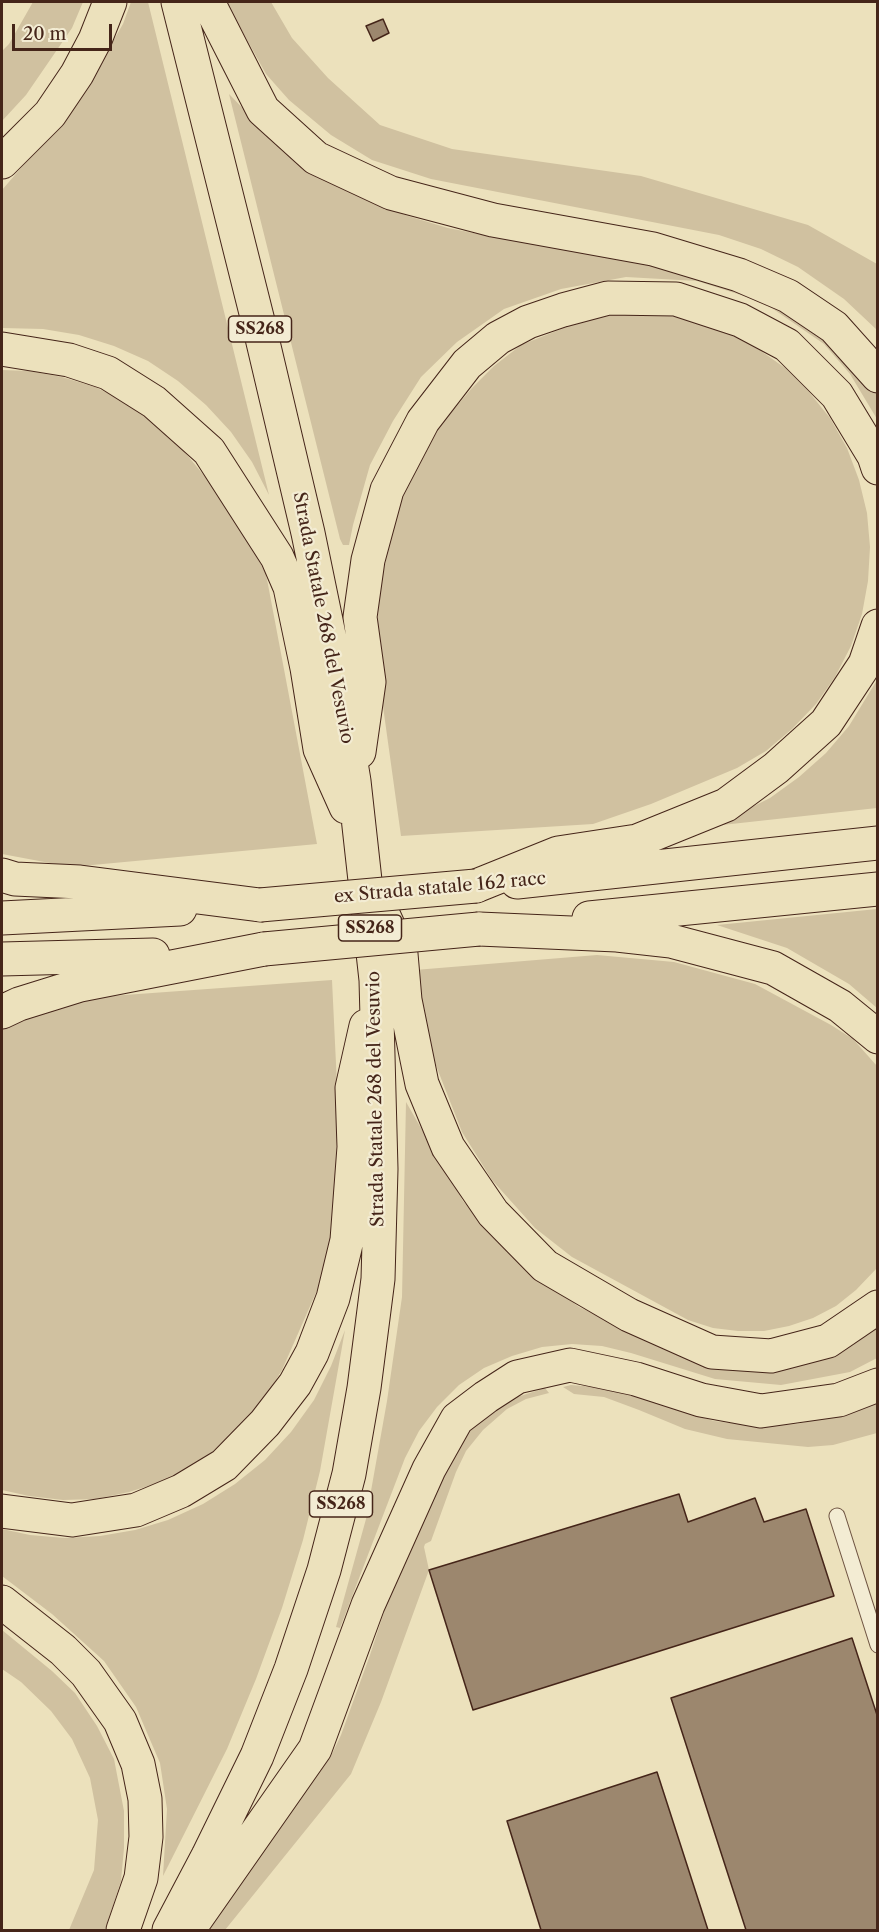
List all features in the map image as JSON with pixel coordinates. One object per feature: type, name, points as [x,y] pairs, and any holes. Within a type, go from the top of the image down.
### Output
[{"type":"highway","points":[[2,162],[50,114],[77,74],[110,2]]},
{"type":"highway","name":"Strada Statale 268 del Vesuvio","points":[[174,1930],[257,1756],[283,1690],[324,1570],[349,1474],[364,1388],[378,1279],[381,1169],[376,980],[354,781],[334,659],[308,533],[258,321],[178,2]]},
{"type":"highway","points":[[208,2],[263,110],[316,158],[391,193],[493,220],[653,249],[739,275],[788,296],[834,327],[878,376]]},
{"type":"highway","points":[[354,781],[369,682],[360,617],[368,560],[387,490],[423,421],[467,364],[498,338],[528,322],[608,298],[676,299],[740,320],[787,345],[837,395],[874,456],[878,468]]},
{"type":"highway","points":[[2,349],[69,360],[108,373],[154,402],[209,451],[277,557],[290,587],[308,668],[320,749],[401,954],[405,1000],[422,1084],[448,1147],[492,1213],[545,1266],[629,1315],[711,1352],[771,1356],[828,1341],[878,1307]]},
{"type":"highway","points":[[476,886],[558,853],[637,841],[726,805],[776,768],[826,723],[865,664],[878,626]]},
{"type":"highway","name":"ex Strada statale 162 racc","points":[[2,918],[260,905],[476,886],[878,843]]},
{"type":"highway","points":[[2,874],[15,879],[80,882],[260,905]]},
{"type":"highway","points":[[2,959],[173,955],[264,949],[878,888]]},
{"type":"highway","points":[[479,929],[617,935],[670,940],[773,968],[840,1006],[878,1037]]},
{"type":"highway","points":[[2,1012],[19,1004],[80,985],[264,949]]},
{"type":"highway","points":[[2,1511],[72,1520],[136,1510],[181,1491],[224,1465],[265,1423],[295,1384],[312,1353],[333,1298],[347,1240],[354,1147],[352,1088],[376,980]]},
{"type":"highway","points":[[174,1930],[276,1807],[315,1749],[368,1605],[429,1469],[458,1419],[517,1377],[570,1365],[636,1379],[701,1400],[761,1411],[839,1400],[878,1385]]},
{"type":"highway","points":[[2,1602],[63,1650],[86,1672],[120,1721],[138,1764],[145,1799],[146,1837],[141,1878],[123,1930]]},
{"type":"lane","points":[[837,1516],[878,1645]]},
{"type":"shaded area","points":[[33,2],[83,2],[72,28],[26,95],[2,121],[2,51],[9,44]]},
{"type":"shaded area","points":[[131,2],[148,2],[269,495],[252,462],[231,432],[206,405],[178,381],[148,361],[114,346],[79,335],[43,329],[2,328],[2,190],[77,103],[123,24]]},
{"type":"shaded area","points":[[226,2],[271,2],[292,38],[328,78],[380,125],[452,149],[641,176],[808,225],[877,264],[877,330],[844,299],[798,267],[761,249],[719,235],[431,179],[372,160],[331,135],[289,100],[266,74]]},
{"type":"shaded area","points":[[229,94],[260,126],[369,201],[408,216],[448,228],[489,236],[628,255],[781,303],[853,362],[877,394],[877,419],[850,374],[824,344],[763,302],[697,281],[626,277],[561,289],[504,309],[457,342],[421,377],[393,421],[370,465],[349,545],[343,545]]},
{"type":"shaded area","points":[[629,311],[696,320],[727,332],[757,348],[785,368],[830,418],[847,448],[859,480],[867,513],[870,547],[868,581],[862,614],[851,646],[835,677],[816,704],[766,751],[737,768],[651,804],[593,824],[401,836],[376,656],[379,595],[394,519],[411,472],[439,427],[472,388],[494,366],[521,345],[589,318]]},
{"type":"shaded area","points":[[2,370],[29,371],[62,377],[95,387],[126,402],[154,421],[178,444],[230,507],[266,574],[317,844],[71,867],[2,854]]},
{"type":"shaded area","points":[[877,680],[877,808],[704,827],[770,798],[799,777],[826,753],[849,726]]},
{"type":"shaded area","points":[[877,909],[877,1008],[849,984],[787,948],[717,925]]},
{"type":"shaded area","points":[[597,955],[674,962],[755,984],[853,1039],[877,1066],[877,1268],[856,1290],[836,1306],[813,1318],[764,1331],[713,1328],[688,1320],[572,1257],[535,1228],[492,1180],[462,1132],[435,1063],[415,970]]},
{"type":"shaded area","points":[[332,980],[338,1106],[334,1220],[322,1279],[282,1370],[264,1399],[243,1425],[219,1447],[190,1467],[161,1482],[96,1499],[63,1500],[2,1490],[2,1029],[14,1023],[97,997]]},
{"type":"shaded area","points":[[406,1102],[463,1201],[512,1257],[579,1307],[673,1351],[713,1361],[877,1320],[877,1358],[850,1372],[781,1385],[715,1379],[631,1353],[602,1346],[572,1344],[542,1347],[484,1368],[459,1385],[437,1407],[419,1431],[405,1458],[340,1628],[336,1627],[366,1519],[387,1401],[402,1297]]},
{"type":"shaded area","points":[[345,1330],[320,1471],[303,1540],[282,1608],[227,1749],[163,1876],[167,1809],[160,1763],[136,1707],[104,1661],[52,1614],[2,1576],[2,1529],[30,1535],[65,1538],[100,1536],[135,1530],[168,1520],[203,1504],[235,1484],[265,1460],[291,1432],[314,1400]]},
{"type":"shaded area","points":[[571,1385],[608,1388],[714,1421],[757,1426],[797,1424],[860,1410],[877,1403],[877,1433],[833,1445],[808,1447],[727,1439],[685,1429],[604,1397],[574,1394],[563,1387]]},
{"type":"shaded area","points":[[545,1388],[549,1393],[526,1399],[507,1409],[483,1430],[466,1451],[431,1541],[425,1544],[429,1570],[381,1702],[351,1774],[225,1930],[209,1930],[254,1857],[331,1756],[370,1655],[411,1529],[452,1442],[502,1402]]},
{"type":"shaded area","points":[[2,1630],[75,1693],[97,1726],[114,1759],[124,1811],[124,1848],[121,1881],[105,1930],[69,1930],[94,1870],[98,1820],[90,1778],[72,1739],[51,1711],[21,1682],[2,1669]]},
{"type":"building","points":[[383,19],[389,33],[373,41],[366,26]]},
{"type":"building","points":[[679,1494],[688,1522],[755,1498],[764,1522],[806,1509],[834,1596],[473,1710],[429,1570]]},
{"type":"building","points":[[852,1638],[878,1718],[878,1930],[746,1930],[671,1698]]},
{"type":"building","points":[[657,1772],[708,1930],[541,1930],[507,1821]]}]
